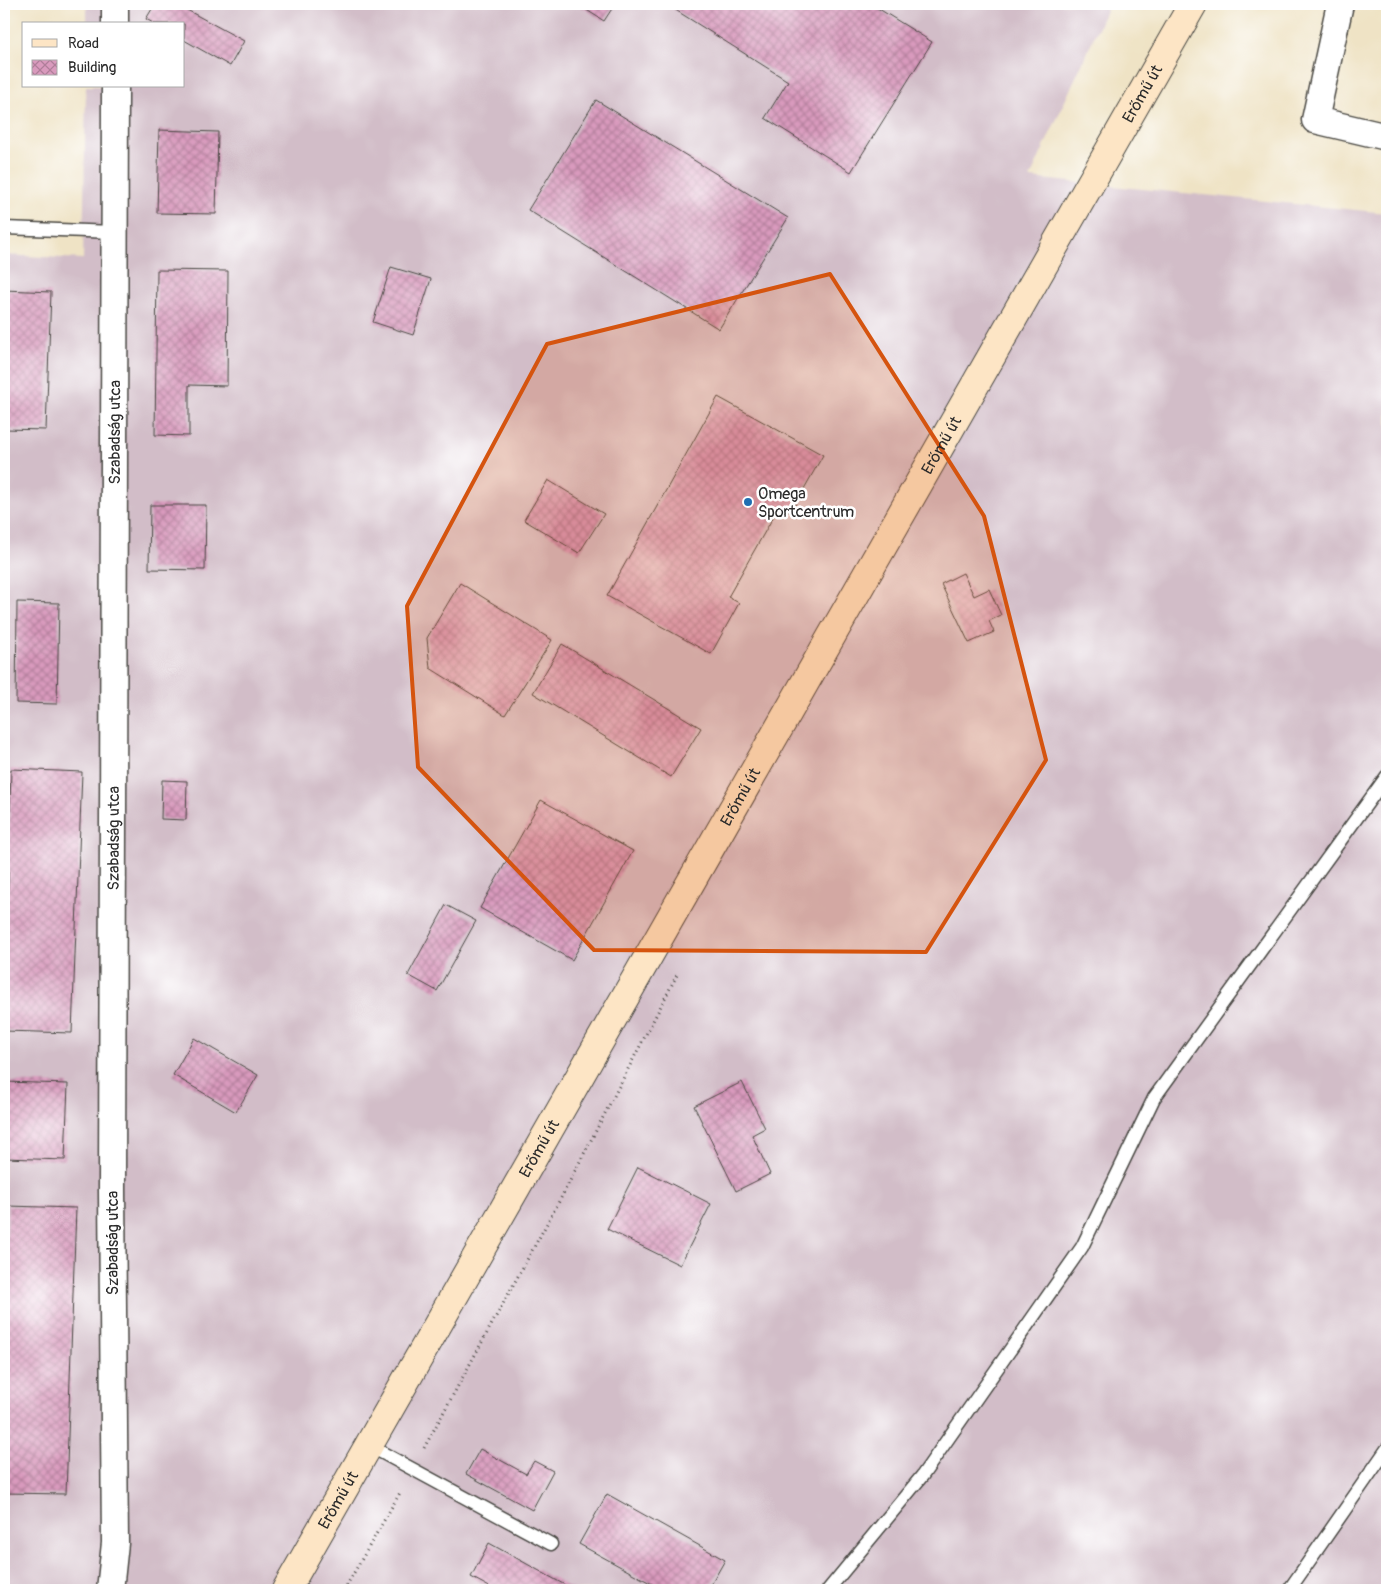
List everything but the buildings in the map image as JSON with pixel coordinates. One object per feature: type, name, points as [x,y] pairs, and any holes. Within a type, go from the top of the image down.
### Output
[{"type":"street","points":[[115,4],[115,22]]},
{"type":"street","name":"Erőmű út","points":[[286,1590],[1193,4]]},
{"type":"street","points":[[1340,4],[1314,120],[1387,137]]},
{"type":"street","name":"Szabadság utca","points":[[110,1590],[114,1543],[112,1191],[114,88]]},
{"type":"lane","points":[[4,228],[114,232]]},
{"type":"lane","points":[[828,1590],[922,1476],[1082,1247],[1154,1098],[1387,776]]},
{"type":"lane","points":[[368,1445],[551,1544]]},
{"type":"lane","points":[[1289,1590],[1387,1449]]},
{"type":"highlighted area","points":[[830,274],[984,516],[1046,760],[926,952],[594,950],[418,767],[407,606],[547,344]]},
{"type":"shaded area","points":[[87,4],[1109,4],[1030,178],[1387,213],[1387,1590],[4,1590],[4,255],[83,259],[86,88],[185,88],[185,22],[87,22]]},
{"type":"place","name":"Omega Sportcentrum","points":[[748,502]]}]
